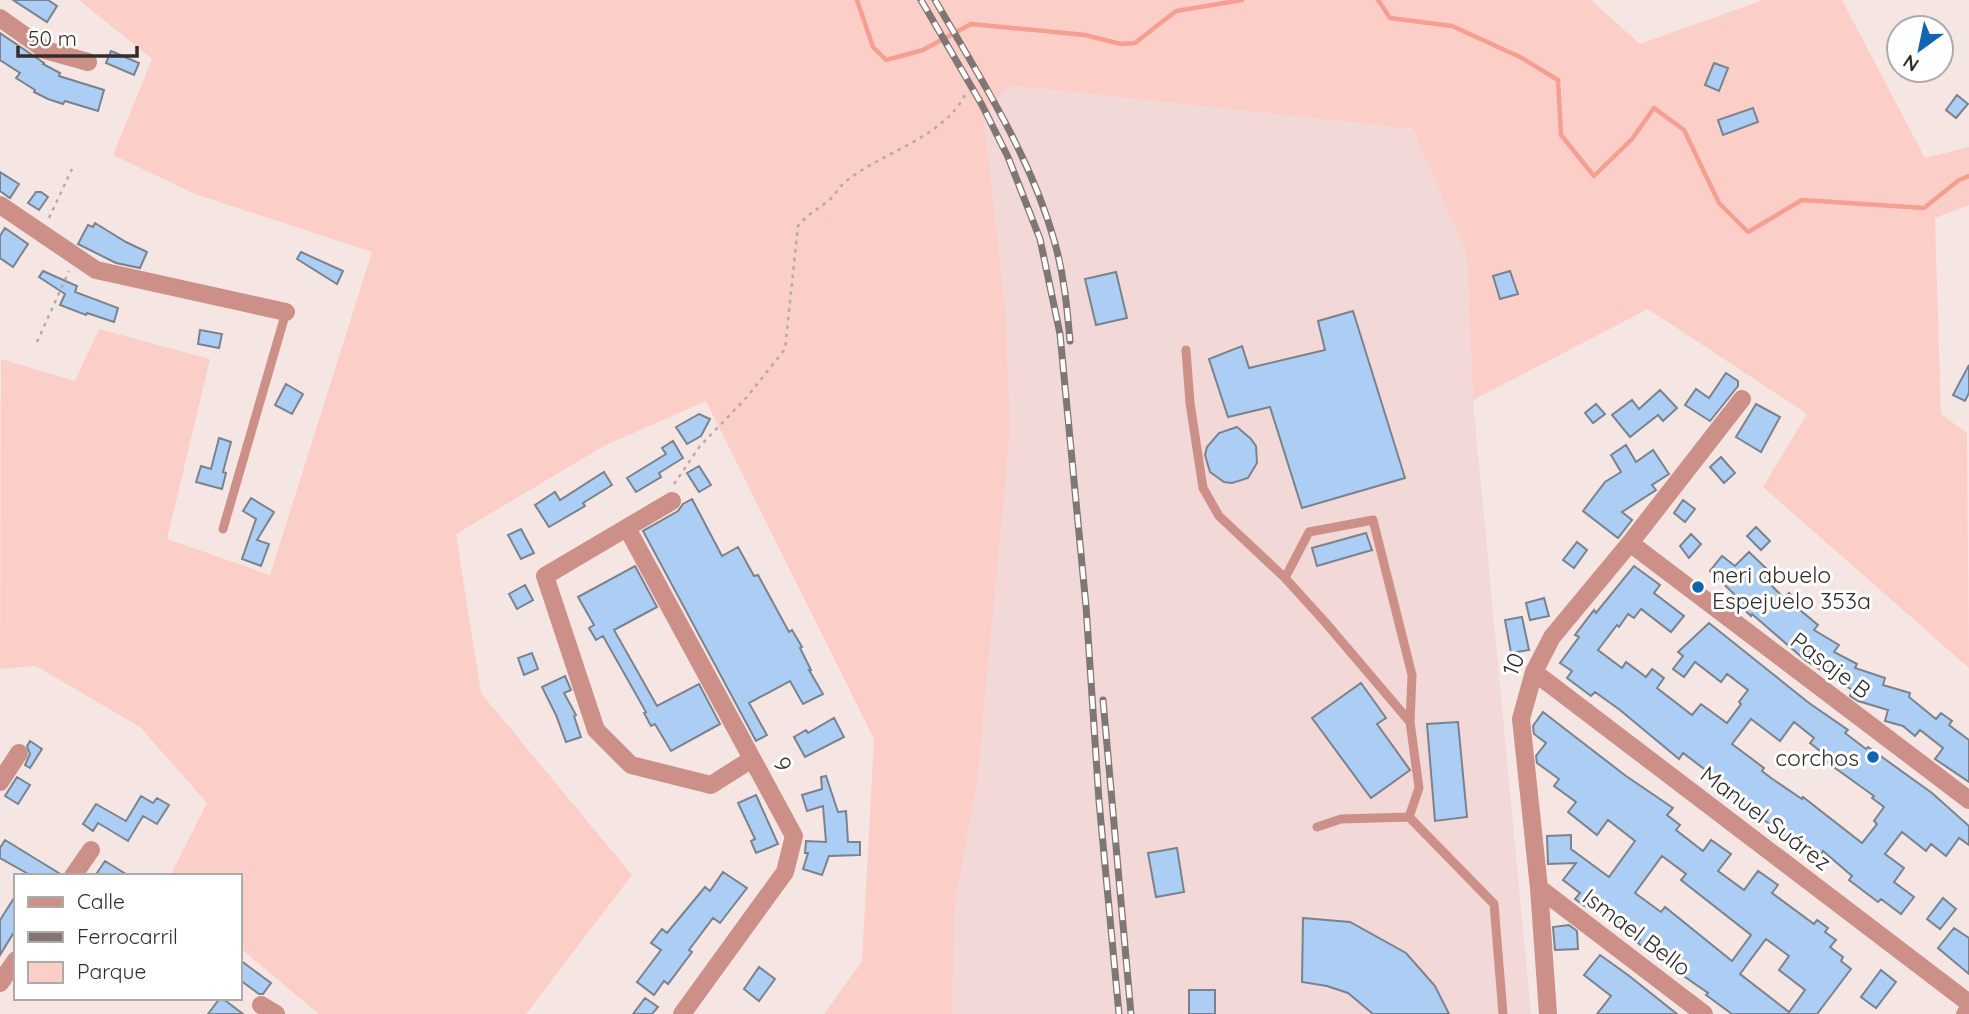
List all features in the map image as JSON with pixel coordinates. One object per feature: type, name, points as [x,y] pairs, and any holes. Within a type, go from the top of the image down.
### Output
[{"type":"street","points":[[0,18],[45,50],[88,62]]},
{"type":"street","points":[[0,205],[96,270],[286,312]]},
{"type":"street","name":"10","points":[[1548,1014],[1539,888],[1521,719],[1534,672],[1552,637],[1630,543],[1742,399]]},
{"type":"street","points":[[671,501],[545,576],[596,730],[631,765],[711,785],[752,759]]},
{"type":"street","name":"9","points":[[627,528],[794,836],[785,872],[682,1014]]},
{"type":"street","name":"Pasaje B","points":[[1630,543],[1969,800]]},
{"type":"street","name":"Manuel Suárez","points":[[1534,672],[1969,1003]]},
{"type":"street","points":[[0,782],[19,753]]},
{"type":"street","points":[[74,874],[91,850]]},
{"type":"street","name":"Ismael Bello","points":[[1539,888],[1704,1014]]},
{"type":"street","points":[[0,983],[14,963]]},
{"type":"street","points":[[1965,1014],[1969,1009]]},
{"type":"lane","points":[[223,529],[286,312]]},
{"type":"lane","points":[[1186,350],[1190,403],[1203,488],[1219,516],[1284,578],[1325,622],[1410,722]]},
{"type":"lane","points":[[1284,578],[1308,532],[1373,520],[1412,675],[1410,722],[1419,789],[1409,817]]},
{"type":"lane","points":[[1317,827],[1340,819],[1409,817],[1494,904],[1503,1014]]},
{"type":"path","points":[[671,501],[673,486],[700,446],[747,397],[785,349],[798,226],[807,214],[830,200],[845,183],[942,123],[959,108],[965,95]]},
{"type":"path","points":[[42,233],[72,169]]},
{"type":"path","points":[[37,342],[76,256]]},
{"type":"shaded area","points":[[1006,85],[1413,129],[1467,255],[1473,400],[1531,1014],[952,1014],[955,903],[977,783],[1010,433],[1006,316],[984,119]]},
{"type":"green space","points":[[79,0],[1591,0],[1640,44],[1763,0],[1842,0],[1925,158],[1969,147],[1969,205],[1935,218],[1941,414],[1967,433],[1969,668],[1763,487],[1807,414],[1648,309],[1473,400],[1467,255],[1413,129],[1007,85],[984,119],[1006,316],[1010,433],[977,783],[955,903],[952,1014],[824,1014],[862,961],[874,739],[706,401],[604,446],[456,534],[481,693],[632,875],[526,1014],[319,1014],[242,950],[242,874],[171,874],[207,803],[140,727],[36,666],[0,669],[1,359],[75,381],[99,329],[210,359],[167,539],[270,575],[372,252],[195,194],[113,155],[152,59]]},
{"type":"building","points":[[13,0],[48,0],[57,6],[47,22]]},
{"type":"building","points":[[0,33],[60,73],[59,76],[104,90],[98,111],[48,99],[16,78],[20,73],[0,60]]},
{"type":"building","points":[[111,51],[139,63],[134,75],[106,63]]},
{"type":"building","points":[[1714,63],[1728,68],[1719,91],[1705,85]]},
{"type":"building","points":[[1957,95],[1968,104],[1956,118],[1946,110]]},
{"type":"building","points":[[1753,108],[1758,122],[1723,135],[1718,120]]},
{"type":"building","points":[[0,172],[19,184],[10,198],[0,191]]},
{"type":"building","points":[[36,192],[48,197],[39,210],[28,203]]},
{"type":"building","points":[[95,223],[147,252],[140,268],[116,263],[78,244],[88,225],[93,227]]},
{"type":"building","points":[[5,228],[28,244],[13,267],[0,258],[0,236]]},
{"type":"building","points":[[301,252],[343,271],[337,284],[297,259]]},
{"type":"building","points":[[43,271],[77,286],[75,292],[118,308],[114,322],[60,305],[65,294],[39,277]]},
{"type":"building","points":[[1510,271],[1518,294],[1500,299],[1493,276]]},
{"type":"building","points":[[1116,272],[1127,318],[1096,325],[1085,279]]},
{"type":"building","points":[[1353,311],[1405,478],[1302,508],[1270,407],[1228,417],[1209,359],[1242,346],[1249,368],[1325,350],[1318,321]]},
{"type":"building","points":[[200,330],[222,334],[219,348],[198,344]]},
{"type":"building","points":[[1969,365],[1969,393],[1965,401],[1953,395]]},
{"type":"building","points":[[1726,373],[1738,381],[1738,386],[1710,421],[1685,405],[1696,389],[1709,398]]},
{"type":"building","points":[[286,384],[303,394],[292,414],[275,405]]},
{"type":"building","points":[[1660,390],[1677,408],[1663,421],[1658,415],[1630,437],[1612,415],[1632,400],[1639,409]]},
{"type":"building","points":[[1596,404],[1605,414],[1593,423],[1585,413]]},
{"type":"building","points":[[1756,404],[1780,417],[1761,452],[1736,437]]},
{"type":"building","points":[[699,414],[710,419],[701,436],[687,444],[676,427]]},
{"type":"building","points":[[1237,427],[1256,446],[1257,463],[1248,478],[1232,483],[1224,482],[1210,472],[1205,455],[1207,447],[1219,433]]},
{"type":"building","points":[[219,438],[231,442],[223,472],[226,473],[222,489],[196,482],[201,466],[211,469]]},
{"type":"building","points":[[673,441],[683,458],[659,473],[661,477],[636,492],[627,478],[666,454],[662,448]]},
{"type":"building","points":[[1626,445],[1636,462],[1653,450],[1669,474],[1652,485],[1656,490],[1622,512],[1632,520],[1618,538],[1583,511],[1605,482],[1621,472],[1611,455]]},
{"type":"building","points":[[1721,457],[1735,473],[1724,483],[1710,467]]},
{"type":"building","points":[[699,466],[711,485],[699,492],[687,473]]},
{"type":"building","points":[[604,472],[612,485],[583,503],[585,506],[549,527],[535,505],[555,492],[560,500]]},
{"type":"building","points":[[251,498],[274,512],[257,540],[269,544],[261,566],[242,559],[256,519],[243,511]]},
{"type":"building","points":[[692,499],[722,556],[738,547],[754,576],[758,575],[789,632],[792,630],[802,647],[800,648],[809,670],[823,694],[803,704],[790,681],[749,703],[767,735],[756,741],[643,531],[678,511]]},
{"type":"building","points":[[1683,500],[1695,509],[1685,522],[1674,513]]},
{"type":"building","points":[[1756,527],[1770,541],[1761,550],[1747,536]]},
{"type":"building","points":[[521,529],[534,553],[521,559],[508,535]]},
{"type":"building","points":[[1366,533],[1372,550],[1317,566],[1312,548]]},
{"type":"building","points":[[1691,534],[1701,544],[1689,558],[1680,546]]},
{"type":"building","points":[[1577,542],[1587,550],[1574,568],[1563,560]]},
{"type":"building","points":[[1749,552],[1771,573],[1765,579],[1784,598],[1789,593],[1803,606],[1800,610],[1818,625],[1814,630],[1839,645],[1834,652],[1857,664],[1855,668],[1885,678],[1883,685],[1910,693],[1909,697],[1936,719],[1941,713],[1952,721],[1949,725],[1969,740],[1969,782],[1935,759],[1943,748],[1920,730],[1915,736],[1903,726],[1885,721],[1888,710],[1850,696],[1852,690],[1805,660],[1731,597],[1734,594],[1710,571],[1722,556],[1735,566]]},
{"type":"building","points":[[635,566],[657,607],[614,630],[657,706],[699,684],[720,724],[671,751],[655,724],[651,726],[644,713],[646,712],[603,636],[596,640],[589,628],[594,625],[578,597]]},
{"type":"building","points":[[1634,566],[1660,585],[1654,593],[1684,616],[1671,632],[1641,609],[1634,618],[1628,614],[1598,650],[1622,668],[1626,662],[1646,677],[1652,669],[1664,678],[1657,688],[1692,715],[1701,704],[1727,723],[1748,690],[1727,674],[1721,682],[1695,662],[1684,677],[1673,669],[1683,656],[1678,652],[1709,623],[1809,703],[1848,730],[1845,733],[1932,793],[1969,826],[1969,845],[1959,838],[1946,856],[1931,844],[1926,851],[1902,832],[1885,854],[1904,868],[1894,882],[1914,897],[1901,914],[1881,899],[1878,902],[1849,880],[1852,876],[1823,851],[1819,857],[1790,835],[1787,838],[1726,790],[1728,787],[1683,753],[1679,759],[1620,710],[1595,692],[1591,696],[1567,678],[1572,671],[1560,663],[1579,637],[1575,635],[1594,610],[1596,613]],"holes":[[[1751,719],[1780,741],[1794,722],[1814,738],[1810,743],[1820,751],[1817,755],[1874,796],[1872,798],[1884,807],[1874,821],[1877,824],[1862,843],[1803,797],[1802,799],[1771,778],[1762,771],[1764,768],[1732,744]]]},
{"type":"building","points":[[525,585],[533,600],[517,609],[509,594]]},
{"type":"building","points":[[1544,598],[1549,616],[1530,620],[1526,603]]},
{"type":"building","points":[[1522,617],[1529,650],[1511,653],[1505,620]]},
{"type":"building","points":[[532,653],[538,669],[524,675],[518,658]]},
{"type":"building","points":[[565,676],[571,690],[564,693],[576,715],[574,716],[581,737],[566,742],[542,687]]},
{"type":"building","points":[[1361,683],[1386,718],[1377,724],[1410,770],[1371,798],[1312,718]]},
{"type":"building","points":[[1543,712],[1626,776],[1673,808],[1667,815],[1680,825],[1676,830],[1703,851],[1711,840],[1731,854],[1718,871],[1744,890],[1758,871],[1778,885],[1772,893],[1814,924],[1817,920],[1828,928],[1825,932],[1836,940],[1830,947],[1843,957],[1841,961],[1851,969],[1817,1014],[1732,1014],[1706,995],[1708,993],[1638,943],[1640,940],[1590,905],[1588,908],[1575,899],[1580,893],[1563,880],[1576,863],[1548,864],[1547,836],[1571,835],[1571,849],[1609,877],[1635,841],[1608,820],[1597,835],[1568,812],[1576,802],[1554,786],[1559,779],[1537,763],[1536,756],[1546,743],[1534,734],[1533,726]],"holes":[[[1662,856],[1686,874],[1681,880],[1751,935],[1732,961],[1665,907],[1661,912],[1635,893]],[[1766,939],[1789,956],[1779,970],[1805,990],[1789,1012],[1740,974]]]},
{"type":"building","points":[[834,718],[844,737],[805,757],[794,737],[806,730],[808,733]]},
{"type":"building","points":[[1458,722],[1467,817],[1435,821],[1427,724]]},
{"type":"building","points":[[30,741],[42,749],[30,768],[25,765],[30,754],[27,746]]},
{"type":"building","points":[[826,776],[838,812],[846,811],[848,842],[860,842],[860,855],[829,856],[822,875],[803,869],[808,853],[805,853],[806,841],[826,842],[823,806],[807,811],[802,795],[822,789],[821,777]]},
{"type":"building","points":[[17,777],[30,785],[18,804],[5,796]]},
{"type":"building","points":[[756,795],[778,844],[756,853],[751,841],[755,839],[738,803]]},
{"type":"building","points":[[141,796],[153,803],[157,798],[169,805],[157,824],[143,816],[128,841],[98,823],[93,831],[83,824],[96,804],[126,821]]},
{"type":"building","points":[[5,840],[60,874],[28,874],[0,858],[0,848]]},
{"type":"building","points":[[1177,848],[1184,892],[1156,897],[1148,853]]},
{"type":"building","points":[[105,861],[126,874],[96,874]]},
{"type":"building","points":[[723,872],[747,888],[720,923],[713,918],[668,984],[664,981],[654,995],[637,982],[661,950],[651,943],[662,929],[667,933],[705,887],[710,891]]},
{"type":"building","points":[[14,898],[14,932],[0,955],[0,920]]},
{"type":"building","points":[[1943,898],[1956,909],[1940,929],[1927,919]]},
{"type":"building","points":[[1303,918],[1350,922],[1406,953],[1435,986],[1449,1014],[1373,1014],[1348,993],[1302,982]]},
{"type":"building","points":[[1569,925],[1577,931],[1578,949],[1555,950],[1553,927]]},
{"type":"building","points":[[1954,928],[1969,938],[1969,974],[1938,948]]},
{"type":"building","points":[[1600,955],[1677,1014],[1597,1014],[1611,996],[1584,975]]},
{"type":"building","points":[[242,961],[271,983],[263,994],[242,981]]},
{"type":"building","points":[[759,967],[775,979],[759,1001],[744,989]]},
{"type":"building","points":[[1881,970],[1896,982],[1876,1008],[1861,997]]},
{"type":"building","points":[[1189,990],[1215,990],[1215,1014],[1189,1014]]},
{"type":"building","points":[[645,998],[658,1007],[652,1014],[633,1014]]},
{"type":"building","points":[[218,1000],[225,1000],[243,1014],[208,1014]]},
{"type":"waterway","points":[[857,0],[873,47],[886,60],[923,50],[971,24],[1085,35],[1121,44],[1135,43],[1176,11],[1242,0]]},
{"type":"waterway","points":[[1378,0],[1390,18],[1452,26],[1520,57],[1558,80],[1561,135],[1594,176],[1632,139],[1654,108],[1684,130],[1719,203],[1748,232],[1802,200],[1924,208],[1959,180],[1969,176]]},
{"type":"railway","points":[[921,0],[982,105],[1008,157],[1040,239],[1060,334],[1086,606],[1099,801],[1119,1014]]},
{"type":"railway","points":[[935,0],[1002,117],[1044,208],[1060,265],[1070,341]]},
{"type":"railway","points":[[1103,700],[1131,1014]]},
{"type":"place","name":"neri abuelo Espejuelo 353a","points":[[1698,587]]},
{"type":"place","name":"corchos","points":[[1873,757]]}]
